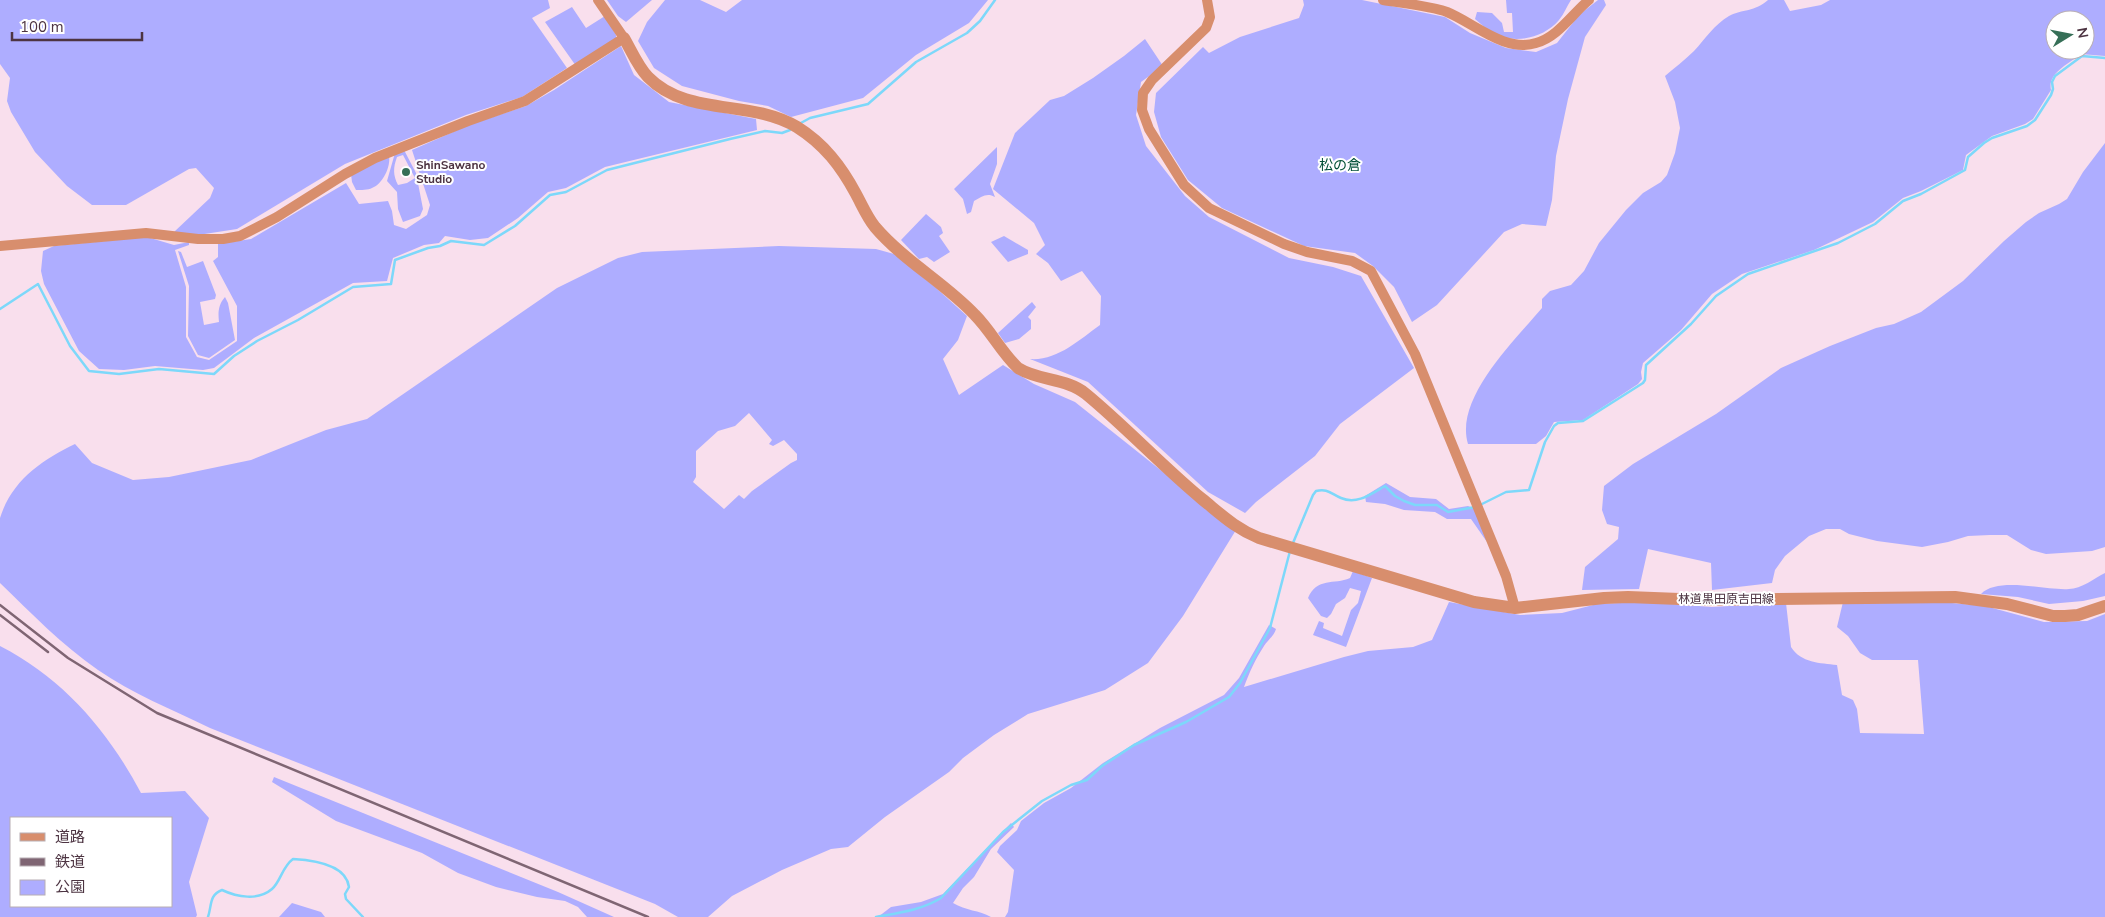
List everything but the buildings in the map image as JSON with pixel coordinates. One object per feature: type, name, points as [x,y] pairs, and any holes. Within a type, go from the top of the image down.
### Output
[{"type":"street","points":[[0,246],[146,233],[198,239],[223,239],[240,236],[277,217],[374,158],[525,101],[624,38],[598,0]]},
{"type":"street","points":[[1207,0],[1210,17],[1206,28],[1152,80],[1143,93],[1142,110],[1148,129],[1184,185],[1209,208],[1284,244],[1308,252],[1352,261],[1371,271],[1415,354],[1503,569],[1516,608]]},
{"type":"street","points":[[1383,0],[1446,12],[1491,36],[1520,44],[1535,44],[1551,36],[1589,0]]},
{"type":"street","name":"林道黒田原吉田線","points":[[624,38],[646,76],[670,93],[700,103],[762,113],[796,127],[824,146],[840,166],[875,226],[974,314],[991,333],[1011,362],[1025,373],[1057,381],[1084,392],[1190,489],[1239,529],[1266,540],[1474,602],[1516,608],[1628,597],[1706,600],[1955,597],[2007,604],[2052,616],[2078,615],[2105,606]]},
{"type":"green space","points":[[0,0],[548,0],[550,8],[532,18],[567,68],[522,97],[466,115],[345,164],[237,229],[198,235],[174,232],[210,198],[214,188],[196,168],[189,169],[126,205],[92,205],[67,186],[35,152],[11,112],[7,101],[10,78],[0,64]]},
{"type":"green space","points":[[607,0],[652,0],[626,22],[618,16]]},
{"type":"green space","points":[[665,0],[700,0],[726,12],[742,0],[988,0],[969,23],[916,55],[863,98],[791,117],[768,106],[739,101],[682,86],[654,68],[638,41],[647,22]]},
{"type":"green space","points":[[1303,0],[1362,0],[1445,17],[1470,33],[1506,48],[1536,52],[1557,43],[1579,15],[1598,0],[1604,0],[1606,5],[1585,37],[1568,99],[1556,156],[1552,200],[1546,226],[1522,224],[1504,232],[1437,305],[1412,322],[1394,287],[1373,266],[1355,253],[1304,246],[1222,208],[1188,180],[1161,137],[1154,112],[1156,93],[1203,47],[1209,53],[1240,37],[1299,18],[1304,5]]},
{"type":"green space","points":[[1506,0],[1571,0],[1561,18],[1552,27],[1536,36],[1518,39],[1499,36],[1475,19],[1477,12],[1492,13],[1502,23],[1504,32],[1513,32],[1512,13],[1507,13]]},
{"type":"green space","points":[[1768,0],[1784,0],[1790,11],[1821,5],[1830,0],[2105,0],[2105,56],[2095,55],[2095,10],[2045,10],[2045,60],[2073,60],[2060,69],[2052,78],[2051,90],[2033,119],[2025,124],[1992,136],[1966,155],[1963,170],[1903,198],[1873,222],[1814,250],[1742,274],[1712,294],[1681,330],[1643,363],[1642,379],[1638,384],[1583,420],[1554,422],[1546,436],[1536,444],[1468,444],[1466,426],[1470,408],[1478,389],[1503,353],[1542,308],[1542,299],[1550,291],[1571,285],[1584,271],[1599,243],[1626,210],[1643,193],[1661,182],[1667,175],[1675,153],[1680,128],[1675,102],[1665,76],[1691,54],[1714,28],[1729,16],[1753,8]]},
{"type":"green space","points":[[572,7],[586,28],[605,16],[616,35],[616,41],[576,66],[545,22]]},
{"type":"green space","points":[[1145,39],[1163,66],[1141,82],[1136,115],[1146,146],[1185,196],[1209,217],[1289,258],[1333,267],[1361,276],[1414,368],[1340,424],[1315,456],[1256,502],[1245,513],[1208,492],[1088,382],[1030,359],[1040,359],[1058,353],[1076,343],[1100,325],[1101,296],[1082,271],[1061,281],[1048,263],[1036,254],[1045,245],[1034,223],[993,189],[1015,133],[1050,100],[1064,96],[1093,78]]},
{"type":"green space","points":[[621,46],[634,75],[669,102],[756,119],[757,130],[605,167],[566,188],[548,192],[518,218],[488,238],[470,240],[445,236],[439,243],[424,245],[393,258],[387,281],[353,283],[254,338],[214,368],[203,370],[155,366],[124,370],[99,369],[79,351],[44,284],[41,271],[43,251],[54,246],[147,237],[174,245],[189,242],[189,245],[175,250],[186,287],[186,337],[197,357],[209,360],[237,341],[237,306],[213,261],[218,257],[218,244],[251,239],[346,183],[359,204],[388,201],[394,225],[406,229],[427,215],[430,205],[412,150],[469,125],[526,106]]},
{"type":"green space","points":[[2105,143],[2105,547],[2092,551],[2046,554],[2031,550],[2007,535],[1990,535],[1968,536],[1922,547],[1877,541],[1849,534],[1840,529],[1826,529],[1809,536],[1785,556],[1775,570],[1772,583],[1712,590],[1711,563],[1648,549],[1639,589],[1582,590],[1585,567],[1618,539],[1619,527],[1607,524],[1602,510],[1604,486],[1633,464],[1716,414],[1781,368],[1830,346],[1876,328],[1894,324],[1921,312],[1963,281],[2026,222],[2067,199],[2083,172]]},
{"type":"green space","points":[[997,147],[997,164],[990,184],[995,197],[987,195],[974,201],[971,212],[967,214],[963,199],[954,189]]},
{"type":"green space","points":[[404,150],[416,173],[423,209],[420,216],[403,222],[398,209],[397,192],[387,181],[395,153]],"holes":[[[403,155],[415,178],[407,183],[398,185],[394,171],[397,157]]]},
{"type":"green space","points":[[389,156],[387,169],[380,183],[370,189],[356,190],[351,174]]},
{"type":"green space","points":[[926,214],[941,227],[943,233],[939,236],[950,252],[934,262],[927,257],[919,259],[901,240]]},
{"type":"green space","points":[[1004,236],[1028,250],[1028,254],[1008,262],[991,242]]},
{"type":"green space","points":[[779,246],[876,249],[894,254],[967,316],[958,340],[943,359],[959,395],[1003,365],[1034,384],[1075,402],[1236,530],[1183,616],[1148,663],[1105,690],[1028,714],[994,735],[963,758],[949,772],[885,817],[848,847],[831,849],[782,870],[732,896],[708,917],[678,917],[655,904],[210,728],[167,708],[138,694],[98,670],[47,628],[0,583],[0,518],[5,505],[20,482],[40,464],[63,450],[75,444],[92,463],[133,480],[169,477],[251,460],[326,430],[367,419],[557,288],[618,258],[642,252]],"holes":[[[749,413],[772,440],[769,444],[773,446],[784,440],[797,454],[797,460],[752,491],[744,499],[739,495],[724,509],[693,482],[696,477],[696,451],[718,431],[735,426]]]},
{"type":"green space","points":[[178,251],[181,252],[187,267],[203,261],[216,295],[215,299],[200,302],[204,325],[219,322],[219,309],[225,297],[228,303],[235,340],[209,358],[198,355],[188,336],[189,286]]},
{"type":"green space","points":[[1032,302],[1036,307],[1028,317],[1031,320],[1031,329],[1019,339],[1005,343],[998,333]]},
{"type":"green space","points":[[1386,483],[1410,497],[1436,499],[1449,509],[1468,506],[1475,509],[1487,542],[1471,519],[1447,519],[1435,512],[1404,510],[1385,504],[1366,502],[1365,496]]},
{"type":"green space","points":[[1353,571],[1372,578],[1346,647],[1313,635],[1319,621],[1324,623],[1323,628],[1342,636],[1351,610],[1358,603],[1361,591],[1350,588],[1345,598],[1336,604],[1327,618],[1321,616],[1308,598],[1312,591],[1321,584],[1350,578]]},
{"type":"green space","points":[[2105,573],[2105,596],[2083,601],[2049,604],[2018,597],[1981,594],[1999,586],[2011,585],[2074,589]]},
{"type":"green space","points":[[1930,601],[1985,606],[2044,622],[2087,621],[2105,614],[2105,917],[1005,917],[1008,912],[1014,870],[997,852],[1000,846],[1017,830],[1021,821],[1044,803],[1071,788],[1103,763],[1160,728],[1224,695],[1239,678],[1269,625],[1276,629],[1258,656],[1244,687],[1368,651],[1413,647],[1432,640],[1449,602],[1520,615],[1562,613],[1597,604],[1644,602],[1712,607],[1786,603],[1791,647],[1805,659],[1818,663],[1837,665],[1842,695],[1853,700],[1857,709],[1860,733],[1924,734],[1918,660],[1872,660],[1860,653],[1848,636],[1837,627],[1843,602]]},
{"type":"green space","points":[[0,646],[44,674],[82,709],[114,749],[141,793],[185,791],[209,818],[189,882],[196,917],[0,917]]},
{"type":"green space","points":[[274,777],[558,892],[614,917],[587,917],[578,907],[565,901],[537,897],[496,887],[458,873],[422,853],[336,821],[272,782]]},
{"type":"green space","points":[[1011,823],[1014,827],[991,849],[974,877],[963,888],[953,903],[991,917],[878,917],[891,907],[921,902],[943,894]]},
{"type":"green space","points":[[292,903],[321,912],[325,917],[279,917]]},
{"type":"waterway","points":[[799,124],[810,118],[868,104],[916,62],[967,33],[980,21],[995,0]]},
{"type":"waterway","points":[[1480,505],[1506,492],[1529,490],[1545,442],[1554,426],[1558,423],[1583,421],[1643,383],[1646,365],[1691,324],[1716,296],[1748,274],[1838,243],[1875,224],[1903,201],[1921,194],[1965,170],[1968,157],[1984,143],[1992,138],[2027,126],[2035,120],[2051,95],[2053,89],[2052,82],[2055,76],[2082,56],[2105,58]]},
{"type":"waterway","points":[[0,309],[38,284],[70,346],[89,371],[119,374],[159,369],[214,374],[234,356],[257,341],[298,320],[353,287],[391,284],[395,260],[451,241],[484,245],[515,226],[550,195],[566,192],[607,170],[765,131],[782,133],[790,130]]},
{"type":"waterway","points":[[1293,543],[1313,495],[1316,491],[1320,490],[1347,500],[1353,500],[1364,498],[1385,486],[1395,496],[1415,505],[1437,505],[1448,512],[1475,507]]},
{"type":"waterway","points":[[876,917],[918,908],[941,898],[1003,832],[1042,801],[1071,785],[1087,780],[1102,766],[1134,745],[1186,722],[1229,697],[1240,683],[1270,628],[1290,551]]},
{"type":"waterway","points":[[208,917],[213,898],[218,892],[222,890],[247,897],[266,893],[275,886],[286,866],[293,859],[318,862],[335,868],[342,873],[349,887],[345,894],[346,899],[363,917]]},
{"type":"railway","points":[[0,605],[68,658],[157,713],[648,917]]},
{"type":"railway","points":[[0,615],[48,652]]},
{"type":"place","name":"ShinSawano Studio","points":[[406,172]]},
{"type":"district","name":"松の倉","points":[[1340,165]]}]
